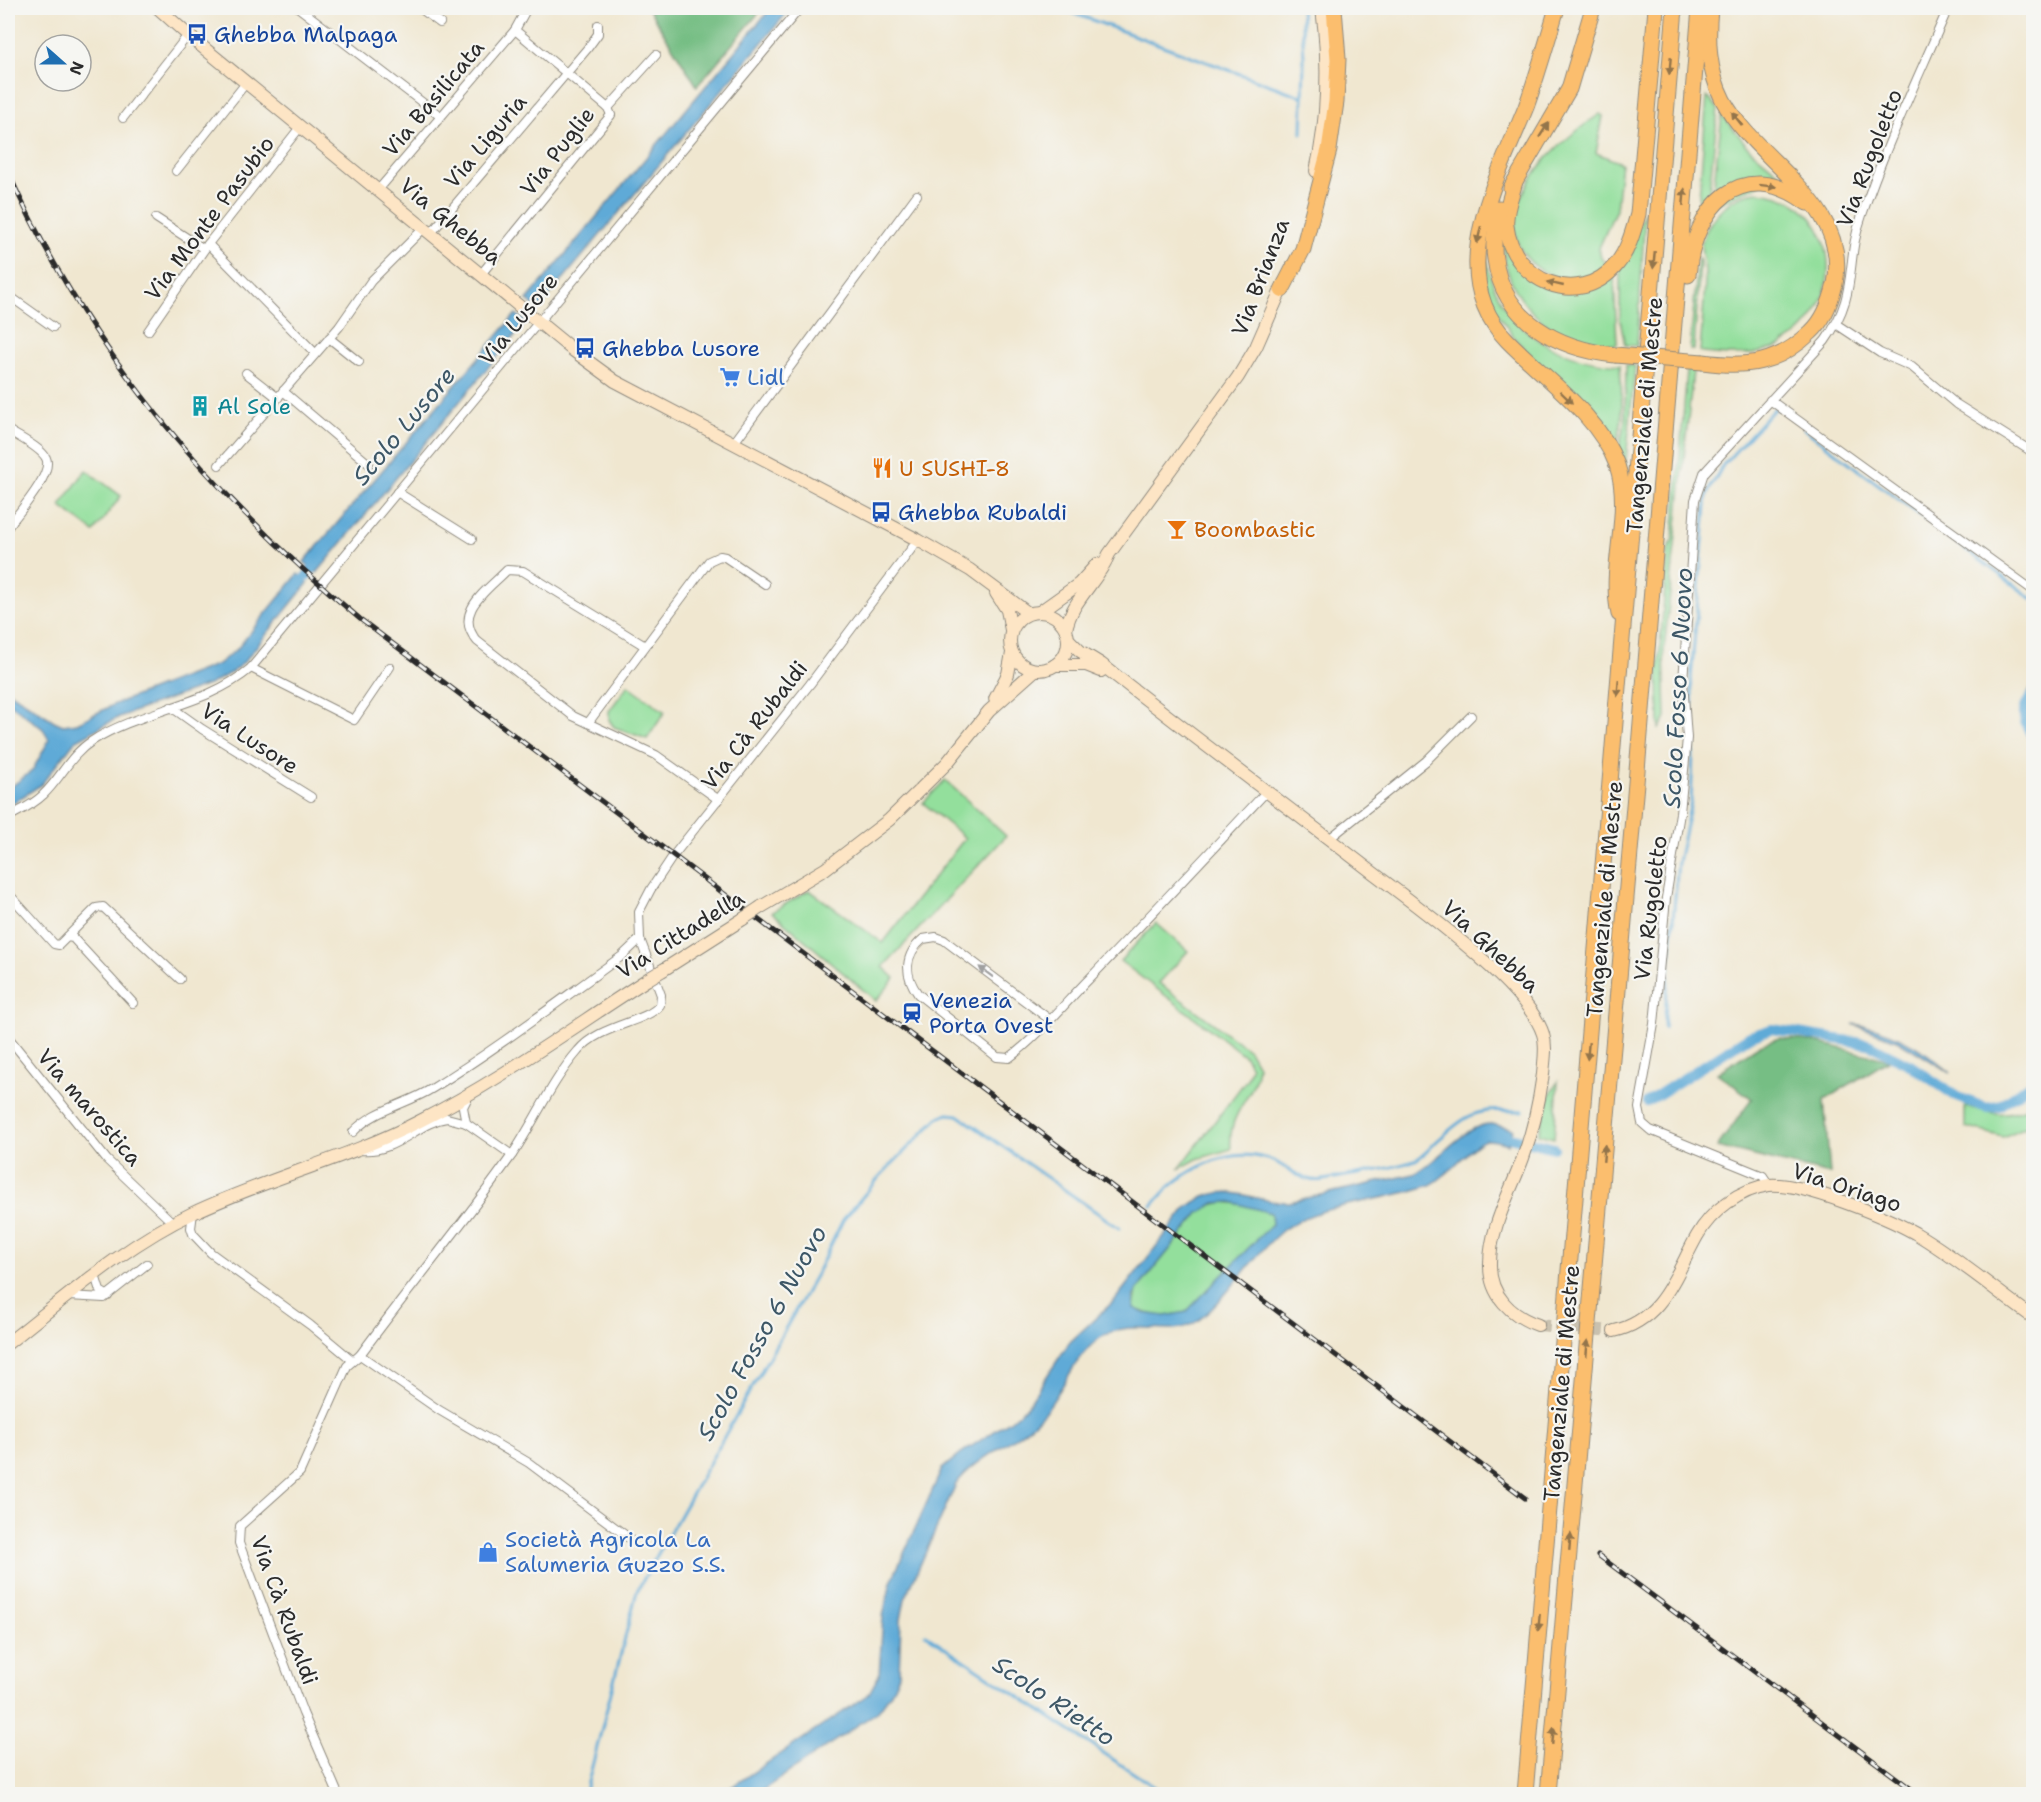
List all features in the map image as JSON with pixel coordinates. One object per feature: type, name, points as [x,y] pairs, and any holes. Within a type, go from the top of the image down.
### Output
[{"type":"highway","points":[[1282,290],[1303,249],[1329,150],[1336,102],[1338,59],[1334,8]]},
{"type":"highway","points":[[1557,8],[1535,81],[1489,201],[1477,248],[1477,278],[1487,311],[1498,331],[1575,406],[1607,444],[1617,467],[1622,500],[1615,593],[1623,629]]},
{"type":"highway","points":[[1495,230],[1502,207],[1515,181],[1569,89],[1593,8]]},
{"type":"highway","points":[[1515,181],[1505,224],[1510,245],[1529,273],[1546,282],[1574,287],[1592,282],[1613,268],[1629,244],[1638,214],[1656,8]]},
{"type":"highway","name":"Tangenziale di Mestre","points":[[1525,1794],[1675,8]]},
{"type":"highway","name":"Tangenziale di Mestre","points":[[1548,1794],[1700,8]]},
{"type":"highway","points":[[1505,160],[1495,230],[1495,259],[1507,297],[1520,314],[1538,331],[1588,352],[1703,362],[1734,367],[1772,359],[1788,352],[1815,329],[1833,295],[1837,274],[1835,251],[1817,210],[1800,186],[1737,121],[1724,102],[1714,80],[1707,45],[1710,8]]},
{"type":"highway","points":[[1672,339],[1684,324],[1693,241],[1704,216],[1718,200],[1729,192],[1746,186],[1763,185],[1796,195],[1817,210]]},
{"type":"street","name":"Via Ghebba","points":[[158,8],[246,83],[615,381],[918,540],[1035,612]]},
{"type":"street","points":[[299,8],[440,116]]},
{"type":"street","points":[[420,8],[440,23]]},
{"type":"street","points":[[515,30],[527,8]]},
{"type":"street","name":"Via Lusore","points":[[8,818],[41,797],[69,761],[93,740],[171,707],[222,689],[251,668],[538,320],[800,8]]},
{"type":"street","name":"Via Brianza","points":[[1035,612],[1079,584],[1109,554],[1238,377],[1256,347],[1282,290],[1308,209],[1324,132],[1327,80],[1322,8]]},
{"type":"street","name":"Via Rugoletto","points":[[1769,1185],[1763,1176],[1650,1130],[1642,1123],[1639,1108],[1654,1024],[1666,898],[1681,802],[1687,738],[1683,682],[1696,489],[1710,466],[1836,324],[1848,299],[1861,218],[1948,8]]},
{"type":"street","name":"Via Liguria","points":[[219,465],[329,338],[371,281],[428,230],[565,73],[598,34],[598,26]]},
{"type":"street","name":"Via Basilicata","points":[[380,189],[515,30]]},
{"type":"street","name":"Via Puglie","points":[[482,273],[611,115],[608,108],[515,30]]},
{"type":"street","points":[[123,118],[188,35]]},
{"type":"street","points":[[608,108],[656,55]]},
{"type":"street","points":[[176,171],[246,83]]},
{"type":"street","name":"Via Monte Pasubio","points":[[148,331],[206,247],[301,126]]},
{"type":"street","points":[[733,444],[917,195]]},
{"type":"street","points":[[156,218],[206,247],[315,353]]},
{"type":"street","points":[[8,295],[53,327]]},
{"type":"street","points":[[1836,324],[1880,353],[1912,367],[1956,404],[2034,453]]},
{"type":"street","points":[[329,338],[359,362]]},
{"type":"street","points":[[246,373],[281,394],[369,464]]},
{"type":"street","points":[[1770,400],[2034,591]]},
{"type":"street","points":[[8,430],[46,457],[48,465],[44,478],[8,527]]},
{"type":"street","points":[[397,492],[472,539]]},
{"type":"street","name":"Via Cà Rubaldi","points":[[338,1794],[303,1713],[237,1534],[247,1517],[300,1472],[335,1388],[356,1357],[512,1155],[567,1064],[596,1034],[650,1013],[660,1005],[662,995],[640,939],[639,912],[651,889],[673,856],[719,801],[918,540]]},
{"type":"street","name":"Via Brianza","points":[[1067,634],[1068,617],[1105,565],[1109,554]]},
{"type":"street","points":[[588,723],[709,561],[725,557],[765,584]]},
{"type":"street","points":[[645,646],[518,569],[507,570],[471,609],[467,627],[477,641],[573,716],[656,755],[719,801]]},
{"type":"street","name":"Via Ghebba","points":[[984,580],[1007,610],[1011,630]]},
{"type":"street","points":[[1035,612],[1057,618],[1067,634],[1065,654],[1055,665],[1035,670],[1026,667],[1012,653],[1011,630],[1019,619],[1035,612]]},
{"type":"street","name":"Via Ghebba","points":[[1067,634],[1118,679],[1267,791],[1458,940],[1499,975],[1528,1007],[1544,1035],[1545,1053],[1534,1125],[1501,1216],[1490,1266],[1493,1284],[1501,1300],[1521,1318],[1538,1325]]},
{"type":"street","name":"Via Cittadella","points":[[989,711],[1008,675],[1012,653]]},
{"type":"street","name":"Via Ghebba","points":[[1055,665],[1086,665],[1118,679]]},
{"type":"street","points":[[251,668],[354,720],[390,667]]},
{"type":"street","name":"Via Cittadella","points":[[8,1343],[95,1275],[173,1223],[193,1213],[359,1150],[420,1121],[473,1091],[825,868],[890,820],[947,763],[989,711],[1018,682],[1035,670]]},
{"type":"street","name":"Via Lusore","points":[[171,707],[311,797]]},
{"type":"street","points":[[1329,839],[1426,762],[1471,716]]},
{"type":"street","points":[[1046,1022],[944,940],[936,937],[923,939],[911,952],[907,969],[912,985],[918,994],[996,1057],[1009,1058],[1046,1022],[1267,791]]},
{"type":"street","points":[[8,893],[54,944],[59,945],[96,908],[103,907],[180,979]]},
{"type":"street","points":[[67,937],[73,938],[133,1002]]},
{"type":"street","points":[[353,1132],[364,1121],[420,1097],[450,1078],[622,956],[640,939]]},
{"type":"street","name":"Via marostica","points":[[8,1037],[107,1160],[173,1223]]},
{"type":"street","points":[[466,1123],[463,1107],[473,1091]]},
{"type":"street","points":[[359,1150],[372,1151],[384,1148],[442,1118],[466,1123],[512,1155]]},
{"type":"street","name":"Via Oriago","points":[[1614,1331],[1630,1328],[1653,1311],[1698,1233],[1720,1208],[1743,1194],[1769,1185],[1801,1190],[1889,1220],[1917,1234],[2034,1318]]},
{"type":"street","points":[[193,1213],[190,1228],[197,1241],[356,1357],[439,1410],[530,1463],[629,1538]]},
{"type":"street","points":[[68,1296],[100,1299],[108,1296],[147,1264]]},
{"type":"street","points":[[95,1275],[100,1291],[108,1296]]},
{"type":"green space","points":[[648,8],[763,8],[697,86]]},
{"type":"green space","points":[[1707,97],[1718,108],[1708,202],[1712,200],[1722,115],[1749,148],[1792,184],[1767,181],[1702,211],[1698,210]]},
{"type":"green space","points":[[1600,114],[1603,116],[1596,153],[1621,163],[1616,209],[1599,248],[1601,258],[1610,268],[1595,276],[1578,280],[1561,278],[1545,272],[1531,262],[1521,249],[1515,233],[1516,215],[1528,184],[1537,170],[1560,145]]},
{"type":"green space","points":[[1757,192],[1786,199],[1807,213],[1821,233],[1828,257],[1827,282],[1819,306],[1804,328],[1772,349],[1743,355],[1703,353],[1700,351],[1705,282],[1702,241],[1716,215],[1723,208],[1738,197]]},
{"type":"green space","points":[[1645,211],[1637,346],[1625,345],[1620,319],[1620,269]]},
{"type":"green space","points":[[1503,241],[1539,283],[1614,276],[1617,344],[1597,343],[1568,336],[1538,318],[1526,306],[1509,276]]},
{"type":"green space","points":[[1486,254],[1492,280],[1501,301],[1515,320],[1532,335],[1572,356],[1620,365],[1622,416],[1615,445],[1517,341],[1496,312],[1485,283]]},
{"type":"green space","points":[[1698,257],[1700,262],[1694,350],[1690,350]]},
{"type":"green space","points":[[1626,365],[1635,366],[1625,472],[1618,452],[1625,421]]},
{"type":"green space","points":[[1687,370],[1693,371],[1664,651],[1666,718],[1659,729],[1658,672],[1668,552],[1673,538]]},
{"type":"green space","points":[[86,470],[121,496],[94,532],[60,506]]},
{"type":"green space","points":[[628,685],[665,712],[647,739],[614,727],[609,720],[609,711]]},
{"type":"green space","points":[[945,780],[1006,836],[883,967],[895,978],[876,1001],[772,912],[809,890],[883,943],[965,838],[923,803]]},
{"type":"green space","points":[[1156,923],[1188,951],[1159,983],[1249,1050],[1258,1066],[1252,1087],[1233,1124],[1231,1149],[1197,1159],[1179,1169],[1247,1079],[1251,1067],[1245,1056],[1120,961]]},
{"type":"green space","points":[[1779,1038],[1811,1041],[1889,1060],[1824,1100],[1830,1174],[1717,1147],[1752,1099],[1717,1073],[1760,1045]]},
{"type":"green space","points":[[1558,1082],[1554,1138],[1538,1134],[1552,1090]]},
{"type":"green space","points":[[2033,1105],[2033,1124],[2003,1137],[1965,1127],[1965,1106],[1984,1111],[2007,1113]]},
{"type":"green space","points":[[1223,1202],[1243,1204],[1271,1213],[1272,1224],[1214,1287],[1184,1313],[1171,1316],[1158,1315],[1134,1308],[1137,1290],[1199,1213],[1208,1206]]},
{"type":"water","points":[[771,8],[791,8],[538,309],[527,300]]},
{"type":"water","points":[[516,314],[526,322],[317,573],[304,562]]},
{"type":"water","points":[[298,574],[308,583],[244,662],[232,672],[211,684],[119,717],[75,741],[41,785],[8,806],[8,789],[32,771],[49,740],[43,729],[8,702],[8,691],[54,721],[63,725],[77,723],[115,704],[218,664],[237,649]]},
{"type":"water","points":[[2033,685],[2033,745],[2025,730],[2023,715],[2026,700]]},
{"type":"water","points":[[1853,1024],[1880,1030],[1906,1041],[1951,1073],[1897,1040]]},
{"type":"water","points":[[1492,1124],[1513,1129],[1508,1144],[1489,1140],[1480,1143],[1430,1185],[1334,1208],[1298,1221],[1272,1240],[1218,1302],[1196,1322],[1174,1329],[1126,1328],[1113,1331],[1100,1338],[1082,1355],[1040,1417],[1020,1434],[985,1457],[956,1484],[905,1599],[901,1619],[899,1675],[891,1693],[877,1712],[757,1794],[721,1794],[868,1695],[879,1675],[883,1616],[891,1582],[942,1469],[961,1453],[1010,1421],[1027,1406],[1069,1343],[1115,1300],[1185,1209],[1199,1199],[1212,1194],[1236,1194],[1289,1202],[1414,1174],[1462,1136],[1482,1125]],"holes":[[[1231,1202],[1271,1213],[1272,1224],[1186,1312],[1165,1316],[1144,1313],[1134,1308],[1134,1297],[1137,1290],[1199,1213],[1215,1203]]]},
{"type":"waterway","points":[[1059,8],[1303,97]]},
{"type":"waterway","points":[[1301,8],[1304,58],[1302,133]]},
{"type":"waterway","name":"Scolo Fosso 6 Nuovo","points":[[1664,1028],[1678,862],[1691,802],[1694,726],[1691,678],[1707,494],[1723,465],[1775,408],[1777,409]]},
{"type":"waterway","name":"Scolo Fosso 6 Nuovo","points":[[1804,429],[2034,600]]},
{"type":"waterway","name":"Scolo Lusore","points":[[296,589],[320,559]]},
{"type":"waterway","points":[[2034,694],[2024,710],[2027,727],[2034,739]]},
{"type":"waterway","points":[[1647,1102],[1750,1036],[1772,1029],[1868,1044],[1910,1065],[1957,1097],[1987,1108],[1999,1106],[2034,1082]]},
{"type":"waterway","name":"Scolo Fosso 6 Nuovo","points":[[1152,1206],[1176,1182],[1190,1172],[1222,1158],[1256,1156],[1273,1161],[1309,1180],[1323,1180],[1400,1165],[1417,1159],[1467,1117],[1485,1111],[1523,1111]]},
{"type":"waterway","name":"Scolo Fosso 6 Nuovo","points":[[585,1794],[637,1591],[819,1269],[843,1220],[881,1175],[938,1118],[948,1114],[958,1115],[1119,1228]]},
{"type":"waterway","points":[[1498,1134],[1554,1148]]},
{"type":"waterway","name":"Scolo Rietto","points":[[925,1634],[1165,1794]]},
{"type":"tunnel","points":[[1538,1325],[1614,1331]]},
{"type":"railway","points":[[8,172],[40,238],[76,301],[115,360],[203,469],[252,521],[305,571],[360,619],[1525,1498]]},
{"type":"railway","points":[[1598,1555],[1918,1794]]},
{"type":"place","name":"Ghebba Malpaga","points":[[197,34]]},
{"type":"place","name":"Ghebba Lusore","points":[[585,348]]},
{"type":"place","name":"Lidl","points":[[730,377]]},
{"type":"place","name":"Al Sole","points":[[200,406]]},
{"type":"place","name":"U SUSHI-8","points":[[882,468]]},
{"type":"place","name":"Ghebba Rubaldi","points":[[881,512]]},
{"type":"place","name":"Boombastic","points":[[1177,529]]},
{"type":"place","name":"Venezia Porta Ovest","points":[[912,1013]]},
{"type":"place","name":"Società Agricola La Salumeria Guzzo S.S.","points":[[488,1552]]}]
